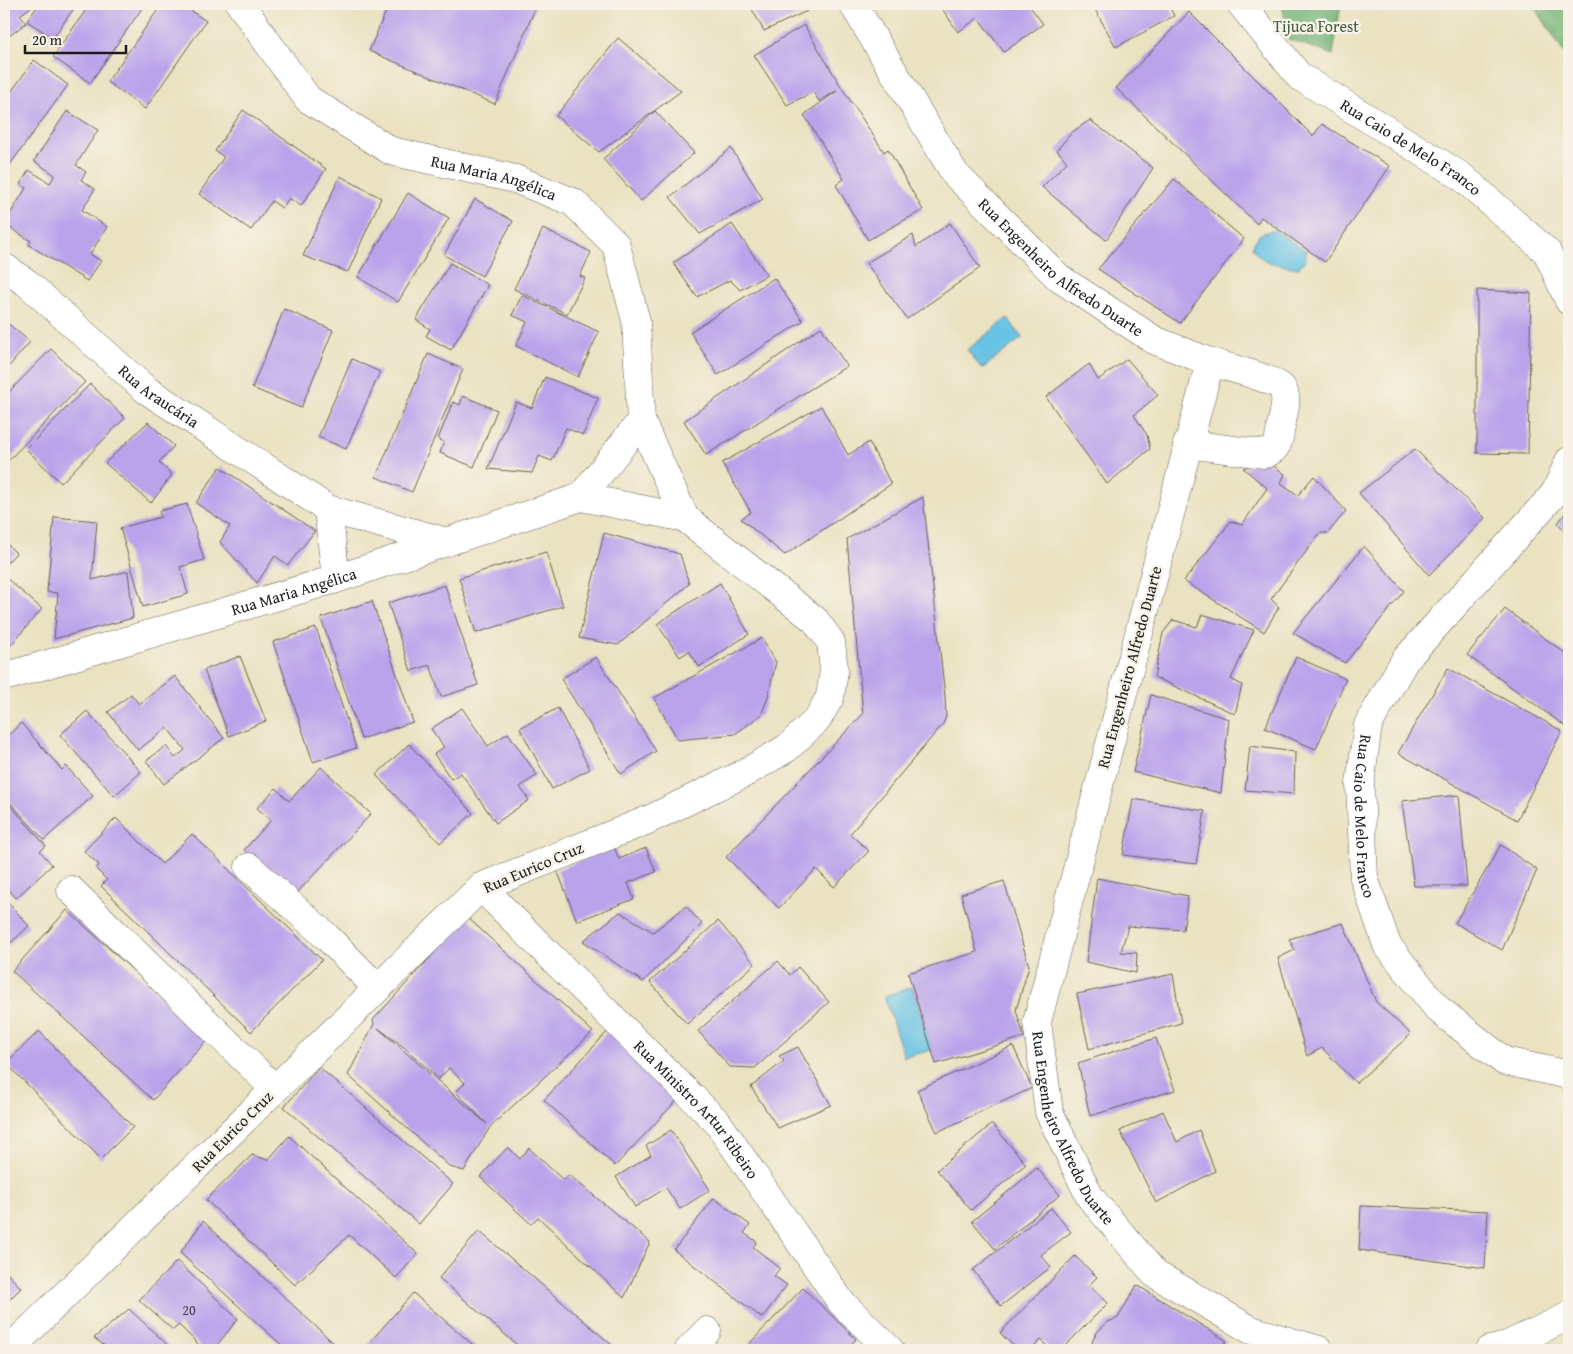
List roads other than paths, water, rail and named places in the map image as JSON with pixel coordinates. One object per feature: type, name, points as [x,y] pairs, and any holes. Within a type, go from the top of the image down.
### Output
[{"type":"street","name":"Rua Maria Angélica","points":[[240,4],[308,99],[391,151],[515,179],[573,202],[616,245],[636,321],[641,421],[685,518]]},
{"type":"street","name":"Rua Engenheiro Alfredo Duarte","points":[[853,4],[955,174],[1059,278],[1154,340],[1210,362],[1037,1022],[1049,1112],[1090,1197],[1156,1274],[1251,1330],[1319,1350]]},
{"type":"street","name":"Rua Caio de Melo Franco","points":[[1241,4],[1299,76],[1461,176],[1547,252],[1569,301]]},
{"type":"street","name":"Rua Araucária","points":[[4,267],[27,283],[145,389],[328,509],[446,542]]},
{"type":"street","points":[[1187,444],[1265,454],[1274,450],[1278,443],[1286,398],[1282,388],[1272,381],[1210,362]]},
{"type":"street","points":[[581,497],[641,421]]},
{"type":"street","name":"Rua Caio de Melo Franco","points":[[1569,461],[1555,493],[1405,660],[1368,725],[1360,784],[1364,878],[1387,945],[1438,1009],[1504,1061],[1569,1075]]},
{"type":"street","name":"Rua Maria Angélica","points":[[4,677],[336,579],[581,497],[685,518]]},
{"type":"street","points":[[328,509],[336,579]]},
{"type":"street","name":"Rua Eurico Cruz","points":[[9,1350],[481,887],[648,820],[745,774],[787,748],[817,720],[830,697],[834,671],[831,642],[814,620],[685,518]]},
{"type":"street","points":[[249,867],[327,937],[377,988]]},
{"type":"street","name":"Rua Ministro Artur Ribeiro","points":[[481,887],[718,1123],[841,1302],[890,1350]]},
{"type":"street","points":[[71,890],[275,1089]]},
{"type":"street","points":[[1490,1350],[1503,1347],[1569,1316]]},
{"type":"water","points":[[1275,230],[1306,251],[1306,259],[1298,268],[1271,263],[1260,257],[1252,246],[1260,234]]},
{"type":"water","points":[[1008,318],[1022,338],[982,369],[967,350]]},
{"type":"water","points":[[912,987],[932,1050],[904,1057],[884,996]]},
{"type":"park label","name":"Tijuca Forest","points":[[1316,26]]}]
